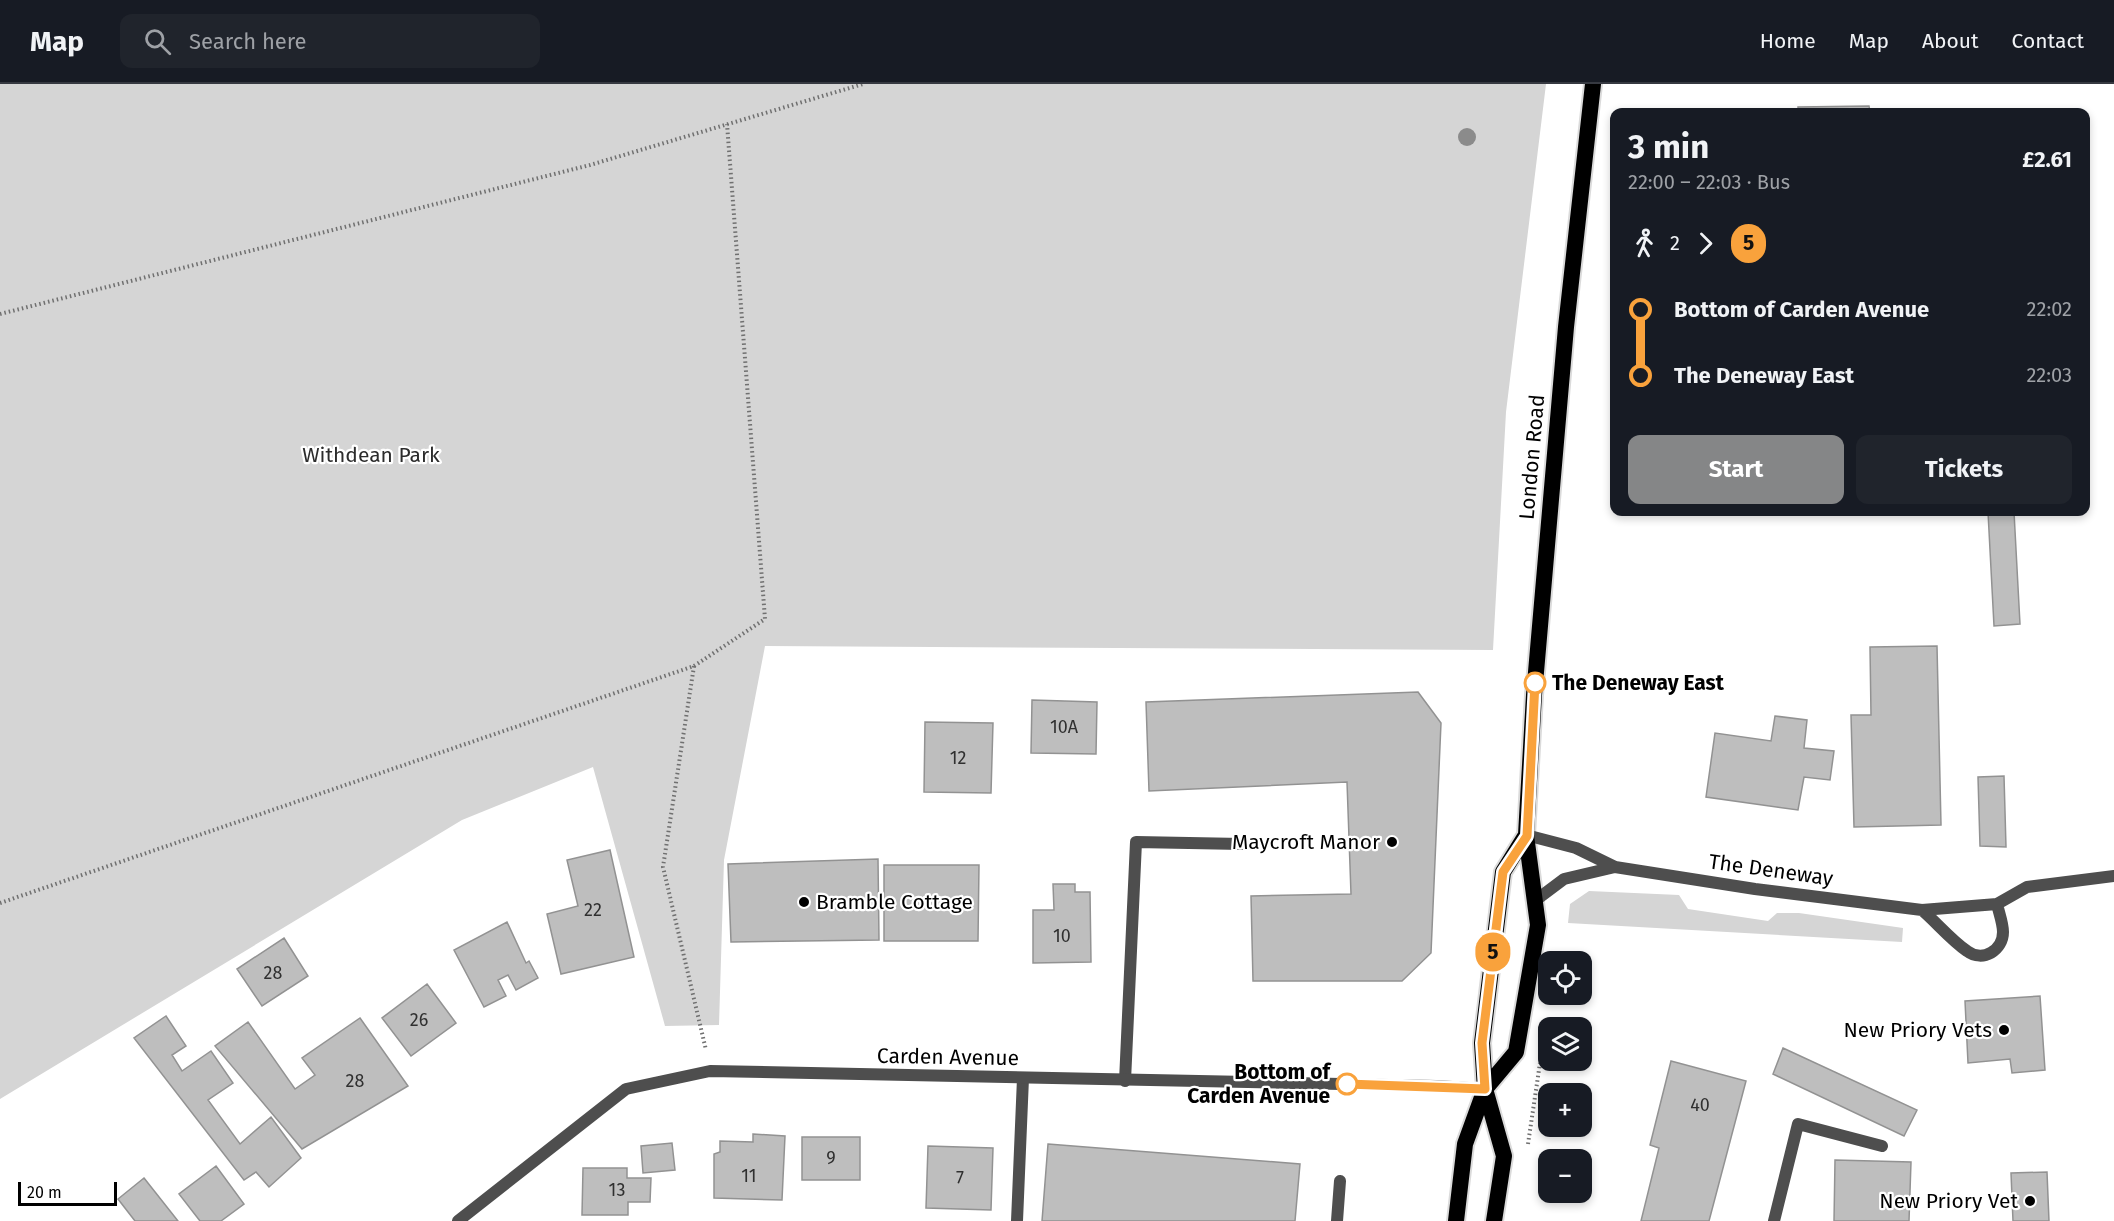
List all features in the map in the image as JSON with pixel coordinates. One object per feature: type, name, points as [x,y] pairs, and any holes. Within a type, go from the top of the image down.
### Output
[{"type":"highway","name":"London Road","points":[[1456,1221],[1465,1144],[1485,1089],[1516,1052],[1538,925],[1527,836],[1534,695],[1566,327],[1593,84]]},
{"type":"highway","name":"London Road","points":[[1494,1221],[1504,1156],[1485,1089],[1482,1043],[1503,872],[1527,836]]},
{"type":"street","name":"The Deneway","points":[[1527,836],[1576,848],[1615,867],[1755,889],[1922,910],[1997,904],[2027,887],[2114,876]]},
{"type":"street","points":[[1125,1081],[1136,842],[1242,844]]},
{"type":"street","name":"The Deneway","points":[[1536,900],[1564,879],[1615,867]]},
{"type":"street","points":[[1922,910],[1968,952],[1985,956],[1993,952],[2002,939],[2003,930],[1997,904]]},
{"type":"street","name":"Carden Avenue","points":[[458,1221],[626,1089],[710,1071],[1436,1086],[1485,1089]]},
{"type":"street","points":[[1017,1221],[1023,1078]]},
{"type":"street","points":[[1774,1221],[1798,1124],[1882,1146]]},
{"type":"street","points":[[1337,1221],[1340,1181]]},
{"type":"path","points":[[0,314],[590,165],[863,84]]},
{"type":"path","points":[[0,903],[694,666],[765,619],[727,124]]},
{"type":"path","points":[[694,666],[663,867],[710,1071]]},
{"type":"path","points":[[1527,1151],[1538,1071]]},
{"type":"green space","name":"Withdean Park","points":[[0,84],[1546,84],[1506,412],[1493,650],[765,646],[724,860],[719,1025],[665,1026],[593,767],[462,820],[0,1099]]},
{"type":"green space","points":[[1589,891],[1679,895],[1688,909],[1768,921],[1777,913],[1799,913],[1903,928],[1902,942],[1568,923],[1570,904]]},
{"type":"building","points":[[1869,106],[1869,108],[1798,108]]},
{"type":"building","points":[[1988,516],[2014,516],[2020,624],[1994,626]]},
{"type":"building","points":[[1937,646],[1941,825],[1854,827],[1851,715],[1871,715],[1870,647]]},
{"type":"building","name":"Maycroft Manor","points":[[1418,692],[1441,723],[1431,953],[1402,981],[1253,981],[1251,896],[1351,894],[1347,782],[1149,791],[1146,702]]},
{"type":"building","points":[[1032,700],[1097,702],[1096,754],[1031,753]]},
{"type":"building","points":[[1775,716],[1807,720],[1804,748],[1834,751],[1830,780],[1804,777],[1798,810],[1706,797],[1715,733],[1771,741]]},
{"type":"building","points":[[925,722],[993,723],[991,793],[924,792]]},
{"type":"building","points":[[2004,776],[2006,847],[1980,846],[1978,777]]},
{"type":"building","points":[[610,850],[634,957],[561,974],[547,914],[578,906],[567,860]]},
{"type":"building","name":"Bramble Cottage","points":[[878,859],[879,940],[731,942],[728,864]]},
{"type":"building","points":[[884,865],[979,865],[978,941],[884,941]]},
{"type":"building","points":[[1053,884],[1075,884],[1075,892],[1090,892],[1091,962],[1033,963],[1033,910],[1054,910]]},
{"type":"building","points":[[507,922],[526,963],[529,961],[538,978],[516,990],[508,975],[498,980],[506,996],[484,1007],[454,950]]},
{"type":"building","points":[[284,938],[308,976],[262,1006],[237,969]]},
{"type":"building","points":[[427,984],[456,1023],[411,1056],[382,1018]]},
{"type":"building","name":"New Priory Vets","points":[[2040,996],[2045,1070],[2012,1073],[2010,1059],[1968,1063],[1965,1001]]},
{"type":"building","points":[[166,1016],[186,1046],[172,1055],[182,1071],[211,1051],[233,1083],[208,1100],[240,1144],[271,1117],[301,1158],[269,1187],[256,1172],[244,1180],[134,1038]]},
{"type":"building","points":[[360,1018],[408,1086],[302,1149],[215,1046],[248,1022],[295,1089],[315,1075],[302,1058]]},
{"type":"building","points":[[1783,1048],[1917,1110],[1904,1136],[1773,1074]]},
{"type":"building","points":[[1671,1061],[1746,1081],[1709,1221],[1641,1221],[1659,1148],[1650,1145]]},
{"type":"building","points":[[753,1134],[785,1136],[782,1200],[714,1198],[714,1154],[720,1152],[720,1141],[753,1142]]},
{"type":"building","points":[[802,1137],[860,1137],[860,1180],[802,1180]]},
{"type":"building","points":[[672,1143],[675,1170],[643,1173],[641,1146]]},
{"type":"building","points":[[1048,1144],[1300,1164],[1295,1221],[1042,1221]]},
{"type":"building","points":[[928,1146],[993,1148],[991,1210],[926,1208]]},
{"type":"building","points":[[1835,1160],[1911,1162],[1909,1221],[1834,1221]]},
{"type":"building","points":[[216,1166],[244,1204],[221,1221],[200,1221],[179,1194]]},
{"type":"building","points":[[583,1168],[627,1168],[627,1178],[651,1178],[650,1202],[628,1202],[628,1215],[582,1215]]},
{"type":"building","name":"New Priory Vet","points":[[2047,1172],[2049,1221],[2013,1221],[2011,1173]]},
{"type":"building","points":[[144,1178],[178,1221],[135,1221],[118,1199]]},
{"type":"bus line","name":"5","points":[[1347,1084],[1485,1089],[1482,1043],[1503,872],[1527,836],[1535,683]]},
{"type":"place","name":"The Deneway East","points":[[1535,683]]},
{"type":"place","name":"Maycroft Manor","points":[[1392,842]]},
{"type":"place","name":"Bramble Cottage","points":[[804,902]]},
{"type":"place","name":"New Priory Vets","points":[[2004,1030]]},
{"type":"place","name":"Bottom of Carden Avenue","points":[[1347,1084]]},
{"type":"place","name":"New Priory Vet","points":[[2030,1201]]}]
